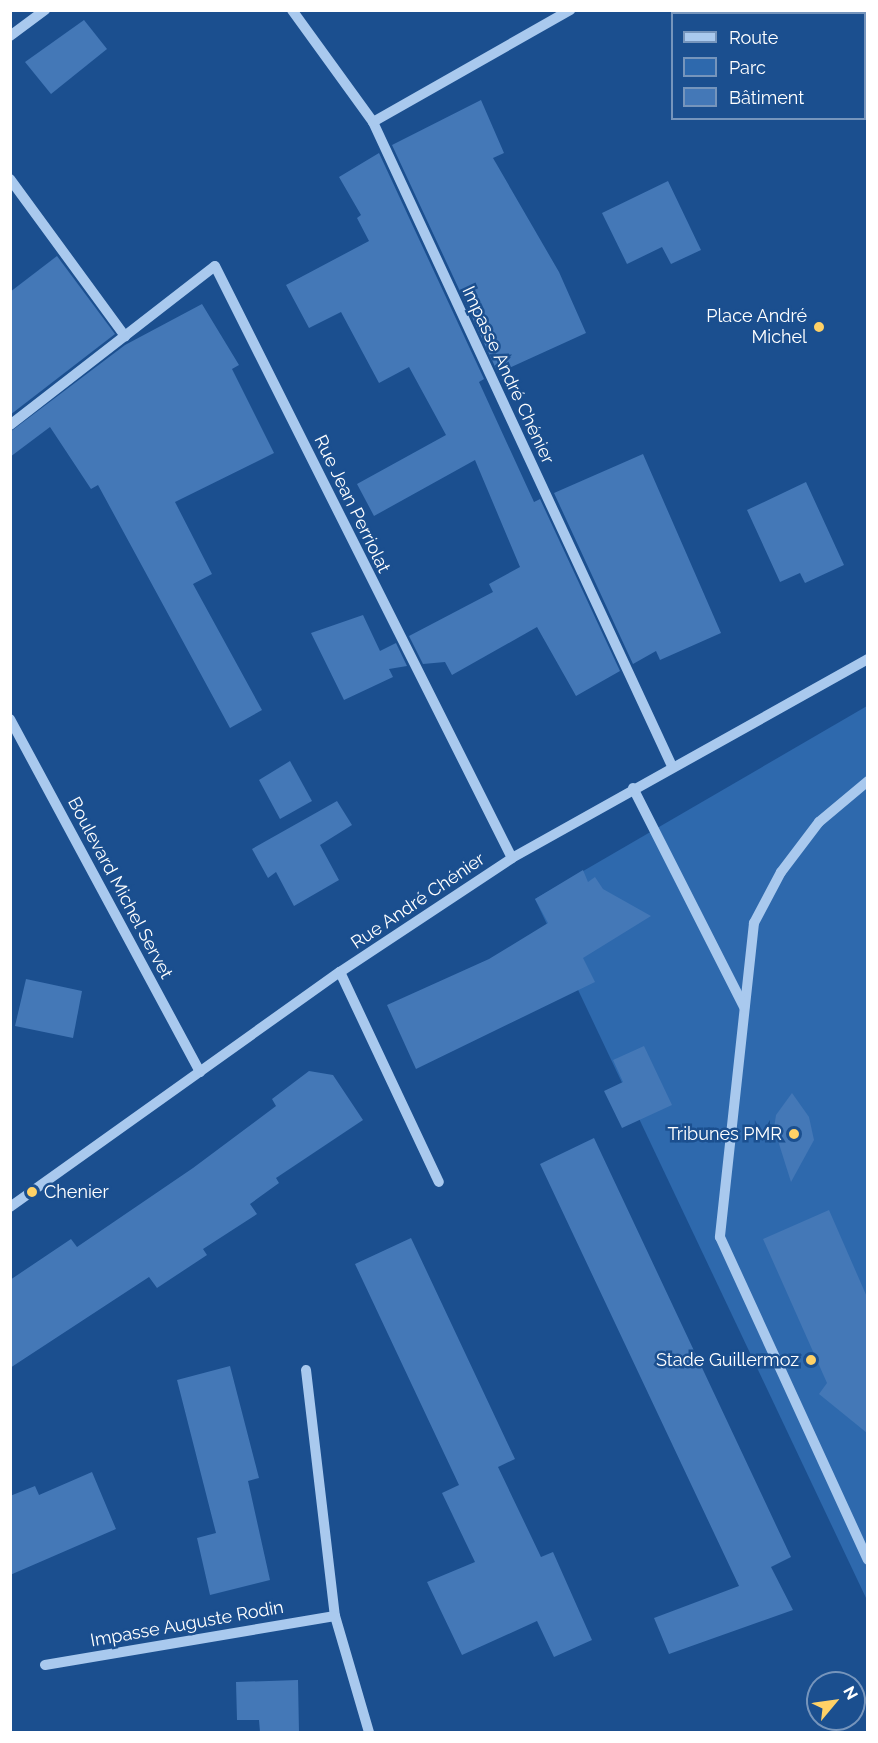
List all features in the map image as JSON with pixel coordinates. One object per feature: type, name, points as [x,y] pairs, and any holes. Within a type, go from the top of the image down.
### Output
[{"type":"street","points":[[10,36],[45,10]]},
{"type":"street","name":"Impasse André Chénier","points":[[292,10],[373,122],[672,766]]},
{"type":"street","points":[[373,122],[570,10]]},
{"type":"street","points":[[10,179],[125,336]]},
{"type":"street","name":"Rue Jean Perriolat","points":[[10,425],[215,266],[512,858]]},
{"type":"street","name":"Rue André Chénier","points":[[10,1207],[340,972],[512,858],[672,766],[867,659]]},
{"type":"street","name":"Boulevard Michel Servet","points":[[10,719],[200,1072]]},
{"type":"street","points":[[867,781],[819,822],[781,873],[754,923],[720,1237],[867,1560]]},
{"type":"street","points":[[633,788],[744,1008]]},
{"type":"street","points":[[340,972],[439,1182]]},
{"type":"street","points":[[306,1370],[335,1616],[369,1732]]},
{"type":"street","name":"Impasse Auguste Rodin","points":[[45,1665],[335,1616]]},
{"type":"green space","name":"Stade Guillermoz","points":[[867,706],[867,1600],[535,899]]},
{"type":"building","points":[[84,20],[107,49],[51,94],[25,62]]},
{"type":"building","points":[[481,100],[504,153],[493,158],[559,272],[586,333],[498,373],[392,145]]},
{"type":"building","points":[[379,153],[484,379],[479,382],[534,502],[540,499],[620,671],[576,696],[537,627],[452,675],[445,662],[423,664],[409,636],[493,592],[489,584],[520,567],[475,460],[374,516],[357,484],[446,435],[409,367],[379,383],[341,312],[309,328],[286,285],[369,241],[357,218],[361,215],[339,177]]},
{"type":"building","points":[[668,181],[701,250],[671,264],[662,247],[627,264],[602,213]]},
{"type":"building","points":[[57,256],[115,334],[10,415],[10,292]]},
{"type":"building","points":[[202,304],[239,365],[232,369],[274,453],[175,502],[212,574],[193,584],[262,710],[230,728],[98,485],[91,489],[50,427],[10,457],[10,432],[125,345]]},
{"type":"building","points":[[643,454],[721,633],[660,660],[656,651],[633,664],[554,493]]},
{"type":"building","points":[[806,482],[844,565],[805,583],[800,573],[780,582],[747,510]]},
{"type":"building","points":[[363,615],[380,651],[396,643],[407,666],[389,669],[393,677],[344,700],[311,633]]},
{"type":"building","points":[[290,761],[312,801],[280,819],[259,780]]},
{"type":"building","points":[[337,801],[352,825],[320,845],[339,880],[294,906],[276,872],[268,878],[252,849]]},
{"type":"building","points":[[583,870],[588,882],[595,877],[603,889],[651,916],[583,958],[595,982],[416,1069],[387,1005],[489,959],[548,923],[535,899]]},
{"type":"building","points":[[26,979],[82,991],[73,1038],[15,1026]]},
{"type":"building","points":[[644,1046],[672,1105],[622,1128],[604,1091],[623,1082],[613,1060]]},
{"type":"building","points":[[309,1071],[333,1075],[363,1120],[276,1178],[279,1183],[250,1204],[257,1214],[203,1249],[207,1255],[157,1288],[149,1277],[10,1368],[10,1280],[71,1239],[77,1247],[193,1168],[276,1106],[272,1099]]},
{"type":"building","name":"Tribunes PMR","points":[[792,1093],[809,1117],[814,1140],[791,1182],[774,1128],[776,1115]]},
{"type":"building","points":[[594,1138],[791,1557],[771,1567],[793,1610],[669,1654],[654,1618],[739,1586],[540,1164]]},
{"type":"building","points":[[829,1210],[867,1297],[867,1433],[819,1394],[827,1383],[763,1239]]},
{"type":"building","points":[[411,1238],[515,1459],[498,1467],[541,1557],[553,1552],[592,1640],[554,1657],[537,1621],[462,1655],[427,1582],[475,1562],[442,1493],[459,1485],[355,1264]]},
{"type":"building","points":[[230,1366],[259,1478],[248,1481],[270,1580],[210,1595],[197,1538],[216,1533],[177,1380]]},
{"type":"building","points":[[92,1472],[116,1529],[10,1575],[10,1496],[35,1486],[39,1495]]},
{"type":"building","points":[[298,1680],[299,1732],[260,1732],[259,1720],[237,1720],[236,1682]]},
{"type":"place","name":"Place André Michel","points":[[819,327]]},
{"type":"place","name":"Tribunes PMR","points":[[794,1134]]},
{"type":"place","name":"Chenier","points":[[32,1192]]},
{"type":"place","name":"Stade Guillermoz","points":[[811,1360]]}]
